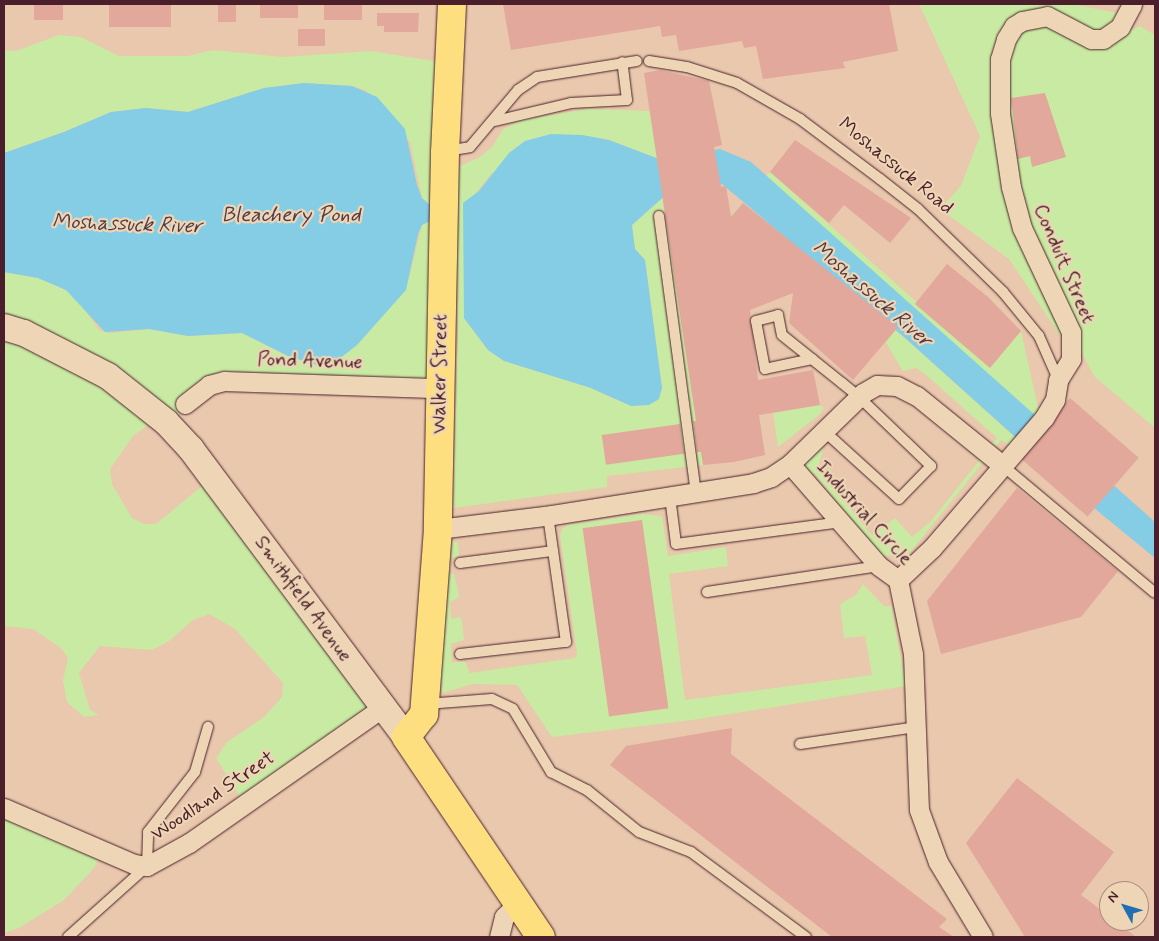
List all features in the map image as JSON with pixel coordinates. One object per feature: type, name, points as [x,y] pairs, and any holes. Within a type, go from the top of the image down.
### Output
[{"type":"main road","name":"Walker Street","points":[[406,737],[424,714],[438,529],[445,152],[452,4]]},
{"type":"main road","name":"Smithfield Avenue","points":[[4,327],[32,337],[108,376],[166,422],[203,464],[382,708],[406,737],[541,937]]},
{"type":"street","name":"Conduit Street","points":[[1002,465],[1049,410],[1055,400],[1058,380],[1071,359],[1071,332],[1022,228],[1014,203],[1000,113],[1000,59],[1014,26],[1022,21],[1047,16],[1090,39],[1103,38],[1120,28],[1132,4]]},
{"type":"street","name":"Pond Avenue","points":[[185,404],[209,385],[224,381],[440,388]]},
{"type":"street","points":[[790,464],[859,398],[877,385],[897,386],[953,423],[1002,465],[932,548],[898,580]]},
{"type":"street","name":"Industrial Circle","points":[[438,529],[548,516],[753,483],[770,477],[790,464],[879,566],[898,580],[913,654],[919,810],[938,862],[983,937]]},
{"type":"street","name":"Woodland Street","points":[[4,808],[109,854],[147,866],[189,843],[382,708]]},
{"type":"street","points":[[499,937],[504,917],[518,903]]},
{"type":"lane","points":[[445,152],[470,147],[495,121],[518,90],[536,76],[637,61]]},
{"type":"lane","name":"Moshassuck Road","points":[[649,61],[687,67],[737,83],[800,119],[880,179],[918,209],[1004,292],[1043,342],[1058,380]]},
{"type":"lane","points":[[495,121],[571,103],[628,100],[622,62]]},
{"type":"lane","points":[[659,216],[696,493]]},
{"type":"lane","points":[[812,359],[765,369],[756,321],[778,315],[782,335],[812,359],[859,398],[930,466],[899,499],[824,432]]},
{"type":"lane","points":[[1002,465],[1155,593]]},
{"type":"lane","points":[[670,497],[676,544],[840,522]]},
{"type":"lane","points":[[460,654],[566,642],[548,516]]},
{"type":"lane","points":[[460,563],[553,551]]},
{"type":"lane","points":[[707,592],[879,566]]},
{"type":"lane","points":[[425,704],[492,699],[513,710],[551,772],[587,790],[639,832],[690,852],[806,937]]},
{"type":"lane","points":[[68,937],[147,866],[148,832],[194,772],[208,727]]},
{"type":"lane","points":[[800,744],[916,727]]},
{"type":"green space","points":[[919,4],[1072,4],[1127,15],[1101,45],[1140,26],[1155,35],[1155,428],[1094,376],[1067,324],[1071,352],[1009,259],[940,209],[961,186],[980,136]]},
{"type":"green space","points":[[59,35],[81,37],[119,56],[188,56],[212,50],[283,57],[371,51],[453,64],[442,384],[220,382],[197,393],[174,420],[156,419],[133,436],[110,469],[112,484],[132,518],[144,524],[156,524],[212,478],[378,700],[242,800],[216,758],[227,742],[264,717],[282,697],[283,683],[235,629],[209,614],[193,620],[169,641],[152,650],[100,646],[79,673],[90,710],[99,715],[84,717],[67,702],[63,680],[68,658],[61,648],[33,629],[4,626],[4,272],[38,278],[66,290],[78,300],[99,330],[110,333],[149,329],[188,336],[242,333],[288,356],[357,345],[406,289],[422,225],[422,198],[410,142],[365,90],[352,86],[304,83],[264,88],[188,112],[146,108],[111,112],[64,132],[4,153],[4,50],[16,51]]},
{"type":"green space","points":[[587,109],[650,111],[659,159],[609,140],[582,135],[491,174],[471,199],[464,318],[488,350],[504,361],[591,388],[614,399],[658,399],[662,388],[645,260],[635,249],[631,233],[632,225],[662,197],[703,465],[607,476],[607,487],[453,508],[458,326],[456,196],[460,166],[480,157],[492,147],[503,129],[522,120]]},
{"type":"green space","points":[[770,172],[990,367],[1021,331],[1041,421],[823,229],[766,176]]},
{"type":"green space","points":[[896,330],[1017,439],[1011,446],[1001,440],[908,555],[880,556],[814,473],[788,474],[824,446],[818,468],[869,532],[873,535],[895,518],[912,537],[931,521],[997,438],[925,374],[916,368],[903,371],[886,342]]},
{"type":"green space","points":[[820,405],[824,408],[819,415],[778,447],[773,413]]},
{"type":"green space","points":[[642,514],[662,516],[668,556],[726,547],[728,566],[669,574],[685,700],[872,675],[865,636],[844,638],[840,604],[856,595],[863,584],[884,606],[891,606],[906,686],[692,720],[552,737],[517,685],[473,684],[442,693],[440,670],[448,540],[458,543],[459,552],[458,556],[451,558],[450,573],[454,574],[459,594],[458,598],[450,602],[451,619],[460,617],[464,640],[451,644],[452,662],[465,662],[470,673],[575,658],[577,654],[560,535],[562,529],[567,525]]},
{"type":"green space","points":[[4,807],[101,853],[94,868],[64,900],[19,928],[4,933]]},
{"type":"water","name":"Bleachery Pond","points":[[304,83],[352,86],[377,97],[405,129],[417,185],[422,198],[430,205],[430,221],[422,225],[418,234],[406,290],[357,345],[343,356],[329,364],[316,365],[288,356],[242,333],[188,336],[149,329],[105,332],[66,290],[38,278],[4,272],[4,153],[64,132],[111,112],[146,108],[188,112],[264,88]]},
{"type":"water","name":"Moshassuck River","points":[[551,134],[582,135],[609,140],[659,159],[720,149],[751,162],[1155,522],[1155,558],[1094,508],[904,337],[722,184],[668,193],[632,225],[635,249],[645,260],[662,388],[659,399],[649,405],[631,406],[591,388],[504,361],[488,350],[464,318],[463,203],[479,191],[509,153],[525,141]]},
{"type":"building","points":[[34,4],[63,4],[63,20],[34,20]]},
{"type":"building","points":[[109,4],[171,4],[171,27],[109,27]]},
{"type":"building","points":[[218,4],[236,4],[236,22],[218,22]]},
{"type":"building","points":[[260,4],[298,4],[298,18],[260,18]]},
{"type":"building","points":[[324,4],[362,4],[362,20],[324,20]]},
{"type":"building","points":[[503,4],[889,4],[898,51],[843,62],[845,68],[763,79],[756,46],[744,48],[742,41],[679,51],[676,35],[662,37],[660,26],[511,50]]},
{"type":"building","points":[[377,13],[419,13],[418,32],[384,32],[384,26],[377,26]]},
{"type":"building","points":[[298,29],[325,29],[325,46],[298,46]]},
{"type":"building","points":[[660,70],[709,81],[722,145],[714,147],[721,187],[726,186],[731,217],[743,203],[898,327],[853,380],[789,323],[793,293],[750,310],[758,380],[813,370],[820,405],[759,415],[765,455],[734,462],[703,465],[701,452],[697,452],[693,421],[696,421],[644,73]]},
{"type":"building","points":[[1045,93],[1066,157],[1032,167],[1030,156],[1018,159],[1011,98]]},
{"type":"building","points":[[795,140],[911,218],[890,243],[844,205],[829,223],[770,172]]},
{"type":"building","points":[[947,264],[988,297],[1021,331],[990,368],[915,304]]},
{"type":"building","points":[[1070,398],[1139,458],[1088,517],[1019,457]]},
{"type":"building","points":[[680,424],[684,454],[606,465],[602,435]]},
{"type":"building","points":[[1017,488],[1118,571],[1081,617],[941,654],[927,601]]},
{"type":"building","points":[[642,520],[668,708],[609,717],[583,528]]},
{"type":"building","points":[[732,728],[731,754],[947,919],[939,927],[954,937],[832,937],[610,765],[626,746]]},
{"type":"building","points":[[1017,778],[1114,852],[1081,895],[1099,908],[1099,931],[1128,931],[1136,937],[1025,937],[966,843]]}]
